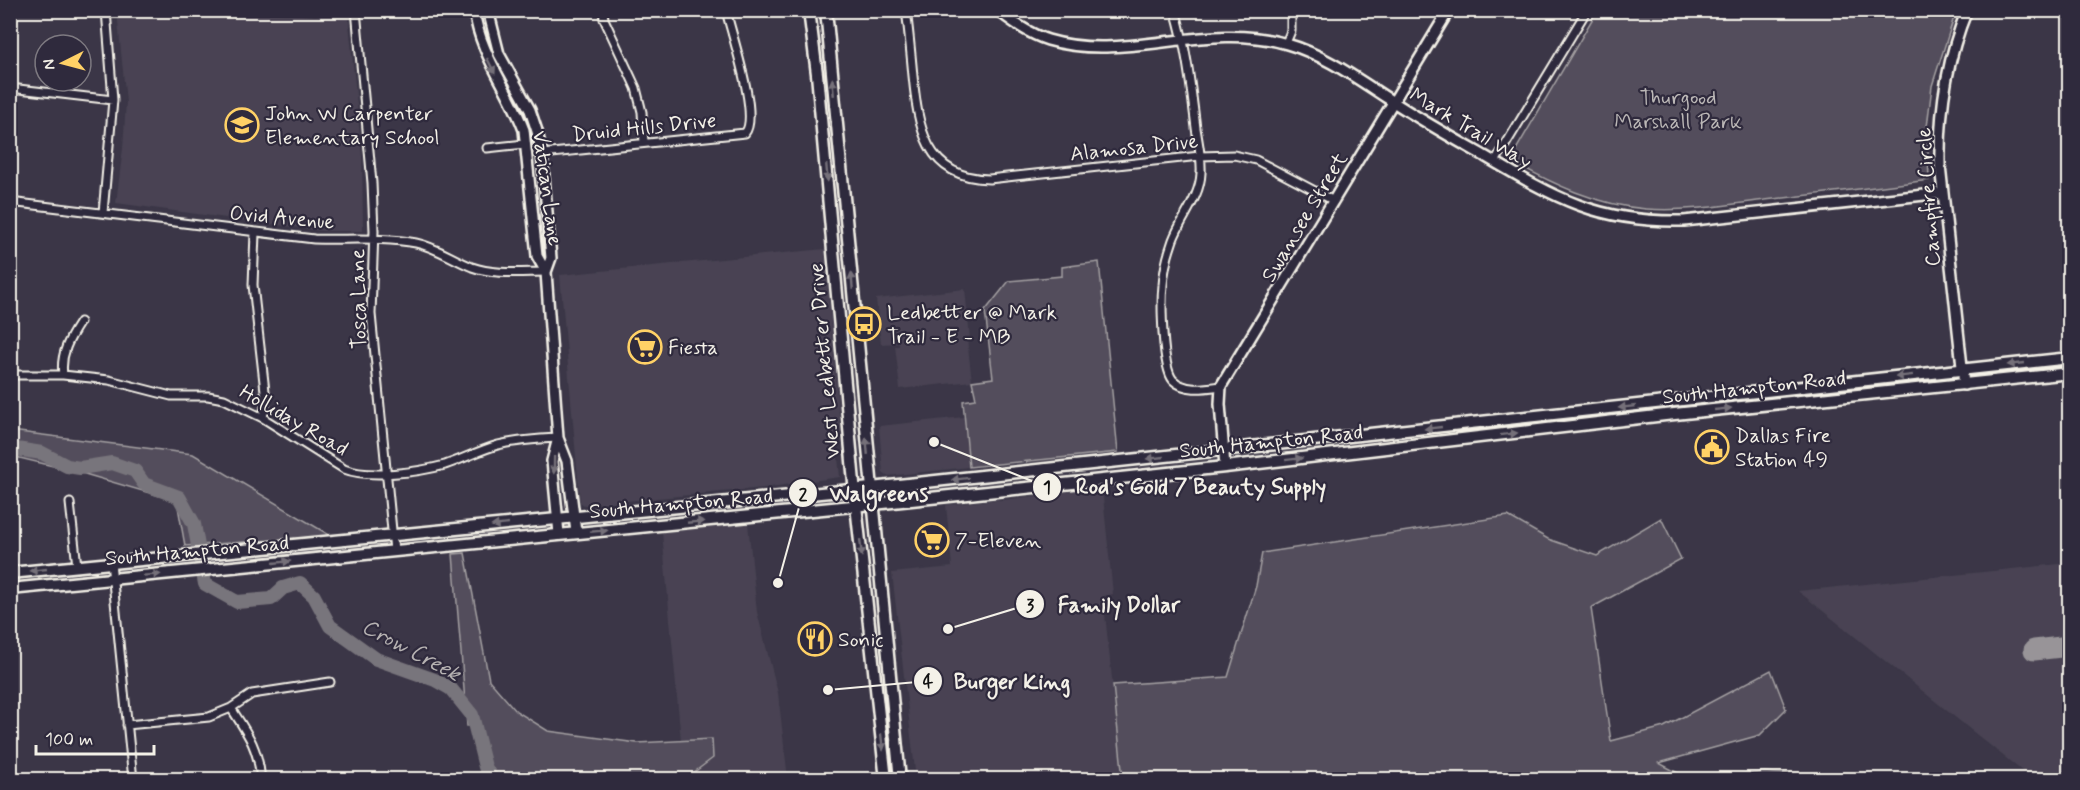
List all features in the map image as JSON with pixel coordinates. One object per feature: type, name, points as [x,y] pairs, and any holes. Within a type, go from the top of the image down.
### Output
[{"type":"main road","name":"West Ledbetter Drive","points":[[809,10],[818,74],[856,505],[886,780]]},
{"type":"main road","name":"West Ledbetter Drive","points":[[826,10],[900,780]]},
{"type":"main road","name":"South Hampton Road","points":[[10,573],[855,490],[2070,358]]},
{"type":"main road","points":[[843,359],[860,360]]},
{"type":"main road","name":"South Hampton Road","points":[[10,589],[873,504],[1225,467],[1665,415],[2070,374]]},
{"type":"main road","points":[[1664,403],[1665,415]]},
{"type":"main road","points":[[1337,438],[1338,454]]},
{"type":"main road","points":[[1105,478],[1107,463]]},
{"type":"main road","points":[[636,511],[638,527]]},
{"type":"main road","points":[[77,566],[78,581]]},
{"type":"main road","points":[[873,668],[890,666]]},
{"type":"street","points":[[103,213],[113,100],[106,10]]},
{"type":"street","name":"Tosca Lane","points":[[356,10],[370,150],[374,240],[371,307],[394,551]]},
{"type":"street","name":"Vatican Lane","points":[[474,10],[477,32],[485,53],[518,112],[524,130],[537,256],[546,272],[558,438],[567,461],[576,532]]},
{"type":"street","name":"Vatican Lane","points":[[488,10],[499,54],[530,110],[537,131],[542,154],[552,258],[546,272]]},
{"type":"street","points":[[603,10],[604,19],[636,88],[642,112],[644,143]]},
{"type":"street","name":"Druid Hills Drive","points":[[542,154],[739,134],[748,130],[750,121],[744,75],[726,10]]},
{"type":"street","name":"Alamosa Drive","points":[[906,10],[917,113],[927,144],[934,155],[946,166],[963,174],[989,179],[1200,156],[1234,155],[1256,160],[1335,201]]},
{"type":"street","name":"Mark Trail Way","points":[[997,10],[1028,31],[1067,45],[1116,46],[1183,38],[1230,36],[1253,37],[1286,43],[1328,62],[1528,183],[1577,206],[1603,214],[1665,222],[1684,221],[1944,193]]},
{"type":"street","points":[[1175,10],[1183,38],[1200,156],[1200,184],[1173,239],[1164,275],[1166,357],[1168,370],[1174,380],[1182,386],[1196,388],[1221,386],[1220,404],[1225,467]]},
{"type":"street","points":[[1286,43],[1291,31],[1291,10]]},
{"type":"street","name":"Swansee Street","points":[[1221,386],[1449,10]]},
{"type":"street","points":[[1495,162],[1587,10]]},
{"type":"street","name":"Campfire Circle","points":[[1964,385],[1940,165],[1939,131],[1942,96],[1952,53],[1967,10]]},
{"type":"street","points":[[10,88],[113,100]]},
{"type":"street","points":[[487,148],[525,144],[542,154]]},
{"type":"street","name":"Ovid Avenue","points":[[10,201],[314,239],[393,239],[434,248],[472,267],[491,271],[546,272]]},
{"type":"street","points":[[255,233],[253,285],[266,400],[264,418]]},
{"type":"street","points":[[63,375],[62,364],[67,341],[80,322]]},
{"type":"street","name":"Holliday Road","points":[[10,375],[63,375],[122,382],[171,396],[208,396],[224,399],[264,418],[344,469],[367,474],[446,465],[495,446],[515,441],[558,438]]},
{"type":"street","name":"Vatican Lane","points":[[558,438],[552,461],[559,534]]},
{"type":"street","points":[[70,503],[77,566]]},
{"type":"street","points":[[111,562],[133,780]]},
{"type":"street","points":[[127,725],[209,717],[231,708],[252,694],[330,682]]},
{"type":"street","points":[[231,708],[253,743],[259,760],[261,780]]},
{"type":"shaded area","name":"John W Carpenter Elementary School","points":[[117,11],[250,11],[316,16],[348,13],[362,156],[363,231],[322,231],[116,203],[126,102]]},
{"type":"shaded area","points":[[825,249],[841,437],[836,438],[840,477],[763,488],[584,505],[580,502],[560,275]]},
{"type":"shaded area","points":[[965,289],[972,381],[900,389],[895,346],[899,346],[899,343],[881,344],[876,299]]},
{"type":"shaded area","points":[[964,417],[969,467],[887,476],[883,473],[879,426]]},
{"type":"shaded area","points":[[1102,487],[1113,594],[1103,596],[1123,779],[916,779],[892,573],[952,567],[946,505]]},
{"type":"shaded area","points":[[748,523],[757,612],[778,693],[788,779],[685,779],[711,739],[681,741],[662,532]]},
{"type":"shaded area","points":[[2069,563],[2069,779],[2032,779],[1798,591]]},
{"type":"shaded area","points":[[874,770],[875,779],[788,779]]},
{"type":"green space","name":"Thurgood Marshall Park","points":[[1597,11],[1956,11],[1932,86],[1927,127],[1929,180],[1706,208],[1661,210],[1610,203],[1575,192],[1542,177],[1510,160]]},
{"type":"green space","points":[[1099,262],[1118,452],[969,467],[963,401],[976,399],[972,381],[993,378],[985,311],[1009,281],[1062,276],[1062,267]]},
{"type":"green space","points":[[11,431],[193,454],[331,536],[185,546],[177,501],[78,472],[11,456]]},
{"type":"green space","points":[[1508,516],[1548,539],[1597,556],[1661,518],[1681,559],[1591,608],[1611,741],[1664,727],[1771,670],[1786,709],[1760,735],[1659,763],[1689,779],[1123,779],[1113,685],[1228,677],[1256,586],[1262,553]]},
{"type":"green space","points":[[465,553],[489,680],[516,711],[548,731],[637,743],[712,739],[713,758],[685,779],[490,779],[476,725],[467,726],[453,554]]},
{"type":"green space","points":[[1764,772],[1828,777],[1828,779],[1694,779]]},
{"type":"waterway","name":"Crow Creek","points":[[10,448],[42,453],[67,466],[80,468],[112,463],[135,471],[144,484],[179,497],[194,524],[205,584],[237,602],[271,599],[283,588],[300,583],[314,596],[330,626],[376,659],[435,680],[451,689],[472,715],[485,767],[493,780]]},
{"type":"taxiway","points":[[2034,650],[2070,646]]},
{"type":"place","name":"John W Carpenter Elementary School","points":[[242,125]]},
{"type":"place","name":"Ledbetter @ Mark Trail - E - MB","points":[[864,324]]},
{"type":"place","name":"Fiesta","points":[[645,347]]},
{"type":"place","name":"Rod's Gold 7 Beauty Supply","points":[[934,442]]},
{"type":"place","name":"Dallas Fire Station 49","points":[[1712,447]]},
{"type":"place","name":"7-Eleven","points":[[932,540]]},
{"type":"place","name":"Walgreens","points":[[778,583]]},
{"type":"place","name":"Family Dollar","points":[[948,629]]},
{"type":"place","name":"Sonic","points":[[815,639]]},
{"type":"place","name":"Burger King","points":[[828,690]]}]
